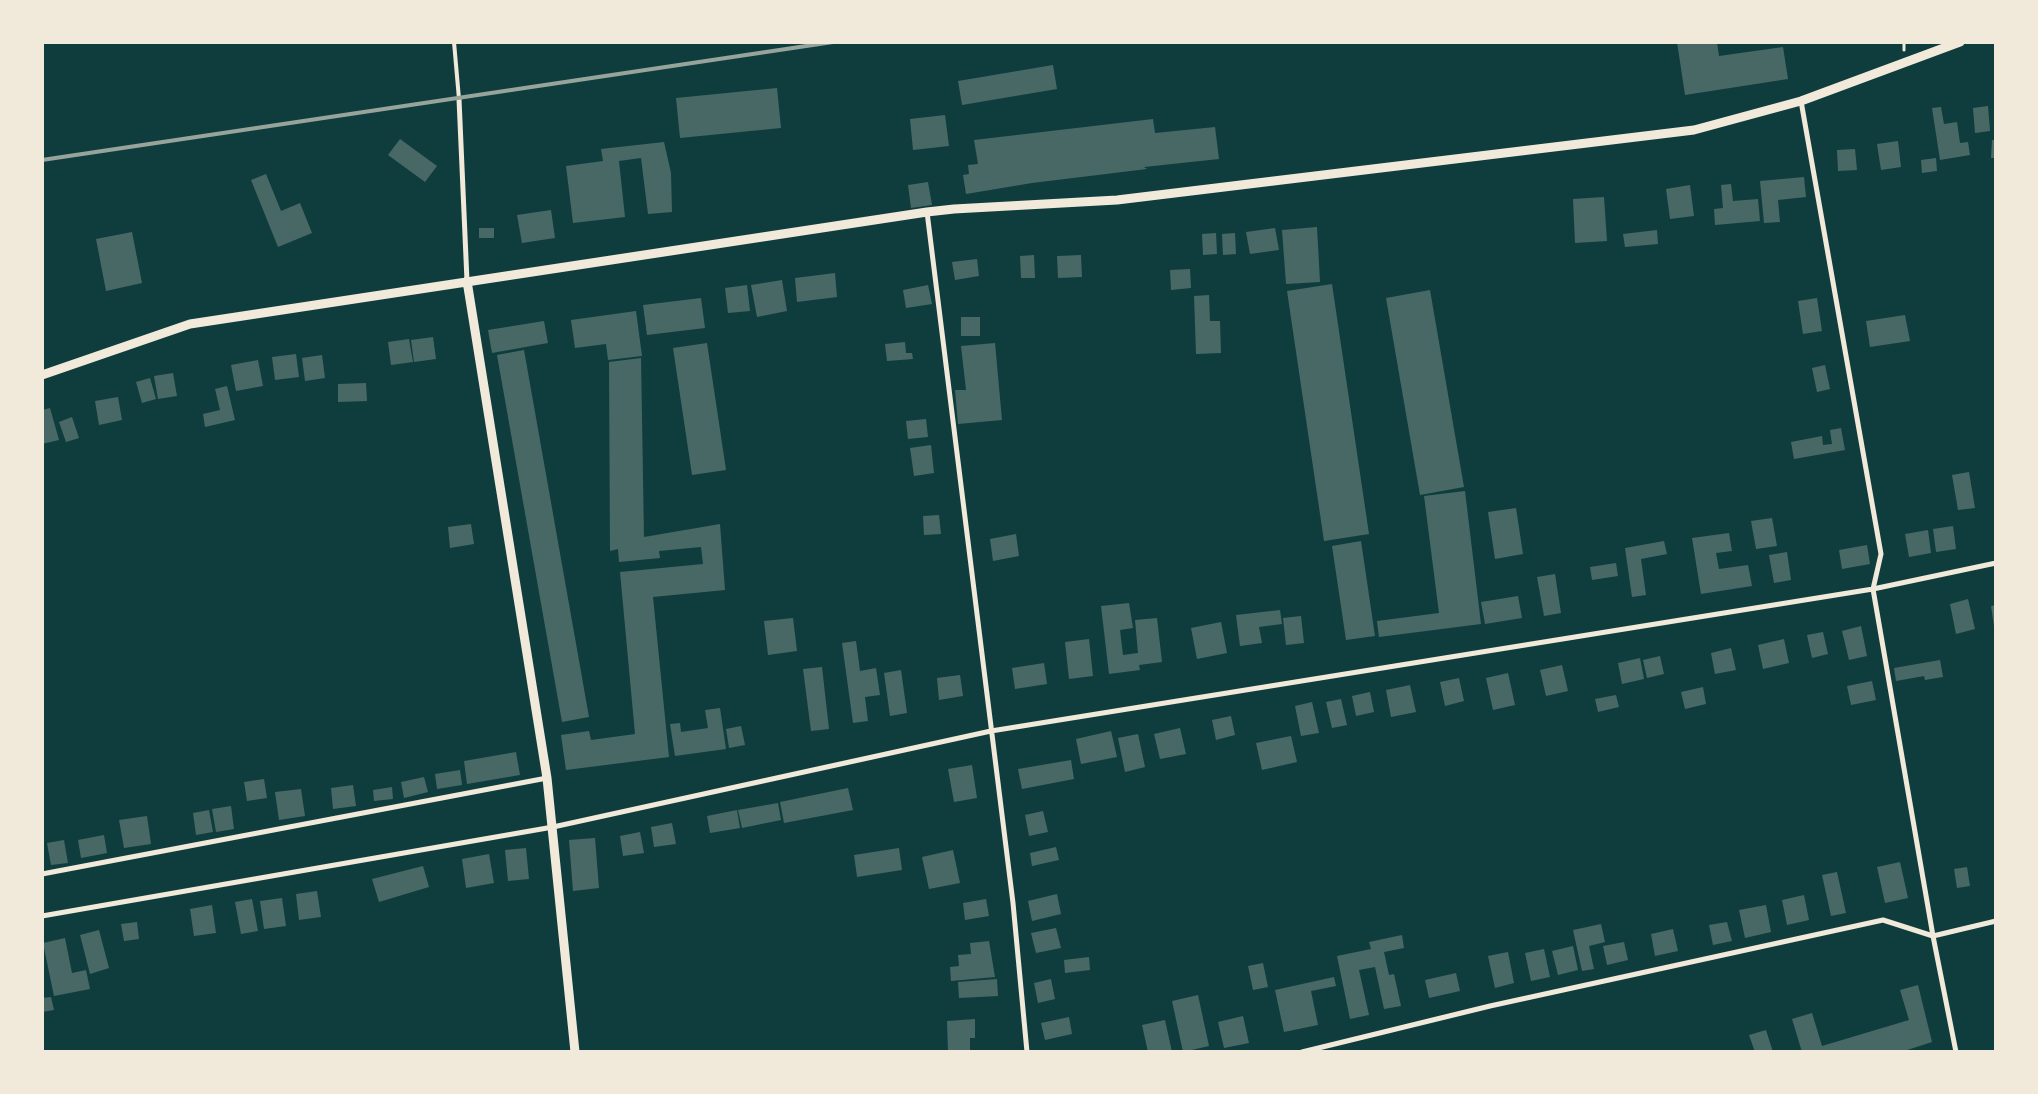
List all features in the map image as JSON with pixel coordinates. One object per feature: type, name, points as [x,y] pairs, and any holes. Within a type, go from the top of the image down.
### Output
[{"type":"street","points":[[42,375],[190,324],[467,280],[927,212],[1118,200],[1694,130],[1801,101],[1960,42]]},
{"type":"street","points":[[459,99],[467,280],[547,778],[575,1052]]},
{"type":"street","points":[[1801,101],[1881,554],[1873,588],[1933,936],[1956,1052]]},
{"type":"street","points":[[927,212],[1013,903],[1027,1052]]},
{"type":"street","points":[[42,916],[553,827],[991,731],[1873,588],[1996,564]]},
{"type":"street","points":[[42,874],[547,778]]},
{"type":"street","points":[[1302,1052],[1490,1006],[1883,920],[1933,936],[1996,921]]},
{"type":"lane","points":[[454,42],[459,99]]},
{"type":"building","points":[[1677,42],[1717,42],[1719,56],[1783,47],[1788,79],[1685,95]]},
{"type":"building","points":[[1053,65],[1057,89],[962,105],[958,81]]},
{"type":"building","points":[[777,88],[781,128],[680,138],[676,98]]},
{"type":"building","points":[[1988,106],[1990,131],[1975,133],[1973,108]]},
{"type":"building","points":[[1941,107],[1944,124],[1957,122],[1960,143],[1968,142],[1970,155],[1940,160],[1932,108]]},
{"type":"building","points":[[945,115],[949,146],[913,150],[910,119]]},
{"type":"building","points":[[1153,119],[1155,133],[1215,127],[1219,159],[1144,167],[1147,169],[1032,183],[966,194],[963,175],[969,174],[968,165],[978,164],[974,140]]},
{"type":"building","points":[[400,139],[437,166],[425,182],[388,155]]},
{"type":"building","points":[[1992,140],[1996,140],[1996,158],[1991,158]]},
{"type":"building","points":[[1898,141],[1901,167],[1881,170],[1877,144]]},
{"type":"building","points":[[664,142],[671,173],[672,212],[648,214],[641,158],[619,161],[625,217],[573,223],[566,166],[603,161],[601,149]]},
{"type":"building","points":[[1855,149],[1857,170],[1838,171],[1837,150]]},
{"type":"building","points":[[1936,158],[1937,171],[1922,173],[1921,160]]},
{"type":"building","points":[[266,174],[281,211],[300,203],[312,233],[278,247],[251,180]]},
{"type":"building","points":[[1804,177],[1806,197],[1778,200],[1780,222],[1764,223],[1760,181]]},
{"type":"building","points":[[928,182],[932,205],[911,208],[908,185]]},
{"type":"building","points":[[1731,184],[1733,201],[1758,199],[1760,221],[1715,225],[1714,209],[1723,208],[1721,185]]},
{"type":"building","points":[[1690,185],[1694,216],[1670,219],[1666,189]]},
{"type":"building","points":[[1604,197],[1607,241],[1575,243],[1573,199]]},
{"type":"building","points":[[551,210],[555,238],[522,243],[517,215]]},
{"type":"building","points":[[1317,227],[1320,282],[1286,284],[1282,230]]},
{"type":"building","points":[[479,228],[494,228],[494,238],[479,238]]},
{"type":"building","points":[[1275,228],[1279,250],[1250,254],[1246,232]]},
{"type":"building","points":[[1657,230],[1658,244],[1625,247],[1623,234]]},
{"type":"building","points":[[132,232],[142,283],[106,291],[96,239]]},
{"type":"building","points":[[1216,233],[1217,254],[1203,255],[1202,234]]},
{"type":"building","points":[[1235,233],[1236,254],[1223,255],[1222,234]]},
{"type":"building","points":[[1034,255],[1035,278],[1021,278],[1020,256]]},
{"type":"building","points":[[1081,255],[1082,277],[1058,278],[1057,256]]},
{"type":"building","points":[[977,259],[979,276],[955,280],[952,262]]},
{"type":"building","points":[[1190,269],[1191,288],[1171,290],[1170,270]]},
{"type":"building","points":[[835,273],[837,297],[797,302],[795,278]]},
{"type":"building","points":[[782,280],[787,311],[757,317],[751,285]]},
{"type":"building","points":[[1332,284],[1369,534],[1324,541],[1287,291]]},
{"type":"building","points":[[747,285],[750,311],[728,313],[725,288]]},
{"type":"building","points":[[928,285],[932,304],[906,308],[903,290]]},
{"type":"building","points":[[1430,290],[1464,487],[1420,495],[1386,298]]},
{"type":"building","points":[[1209,295],[1210,321],[1220,321],[1221,353],[1196,354],[1194,296]]},
{"type":"building","points":[[701,298],[705,328],[647,335],[643,305]]},
{"type":"building","points":[[1817,298],[1822,331],[1803,334],[1798,301]]},
{"type":"building","points":[[636,311],[642,356],[608,360],[606,344],[575,348],[571,320]]},
{"type":"building","points":[[1905,315],[1910,341],[1870,347],[1866,321]]},
{"type":"building","points":[[961,317],[980,317],[980,336],[961,336]]},
{"type":"building","points":[[544,321],[548,343],[492,353],[488,330]]},
{"type":"building","points":[[433,337],[436,359],[414,362],[411,340]]},
{"type":"building","points":[[409,339],[413,362],[391,365],[388,342]]},
{"type":"building","points":[[905,342],[906,353],[912,353],[913,359],[887,361],[885,344]]},
{"type":"building","points":[[707,343],[726,470],[692,475],[673,348]]},
{"type":"building","points":[[995,343],[1002,420],[958,424],[955,390],[966,390],[961,346]]},
{"type":"building","points":[[524,350],[589,717],[562,722],[497,355]]},
{"type":"building","points":[[296,354],[299,377],[275,380],[272,357]]},
{"type":"building","points":[[322,355],[325,378],[305,381],[302,358]]},
{"type":"building","points":[[641,358],[644,537],[720,524],[725,590],[653,597],[669,757],[566,770],[561,735],[589,731],[591,740],[635,734],[620,572],[703,564],[701,547],[659,551],[660,558],[619,562],[618,549],[610,551],[609,362]]},
{"type":"building","points":[[258,360],[263,386],[236,391],[231,365]]},
{"type":"building","points":[[1825,365],[1830,389],[1817,392],[1812,368]]},
{"type":"building","points":[[173,373],[177,396],[158,399],[154,376]]},
{"type":"building","points":[[150,378],[156,399],[142,403],[136,382]]},
{"type":"building","points":[[366,383],[367,401],[338,402],[338,384]]},
{"type":"building","points":[[227,386],[235,420],[205,427],[203,414],[220,410],[215,389]]},
{"type":"building","points":[[118,397],[122,420],[99,425],[95,401]]},
{"type":"building","points":[[50,408],[59,440],[42,444],[42,410]]},
{"type":"building","points":[[72,417],[79,438],[66,442],[59,422]]},
{"type":"building","points":[[926,419],[928,437],[908,439],[906,421]]},
{"type":"building","points":[[1841,428],[1845,450],[1794,459],[1791,442],[1822,436],[1823,445],[1832,444],[1830,430]]},
{"type":"building","points":[[931,445],[934,473],[914,476],[910,448]]},
{"type":"building","points":[[1969,472],[1975,508],[1958,510],[1952,475]]},
{"type":"building","points":[[1465,491],[1481,624],[1379,637],[1377,621],[1439,613],[1424,496]]},
{"type":"building","points":[[1516,508],[1523,554],[1495,559],[1488,512]]},
{"type":"building","points":[[939,515],[941,534],[924,535],[923,516]]},
{"type":"building","points":[[1772,518],[1777,546],[1756,549],[1751,521]]},
{"type":"building","points":[[471,524],[474,544],[450,548],[448,527]]},
{"type":"building","points":[[1953,526],[1956,549],[1936,552],[1933,529]]},
{"type":"building","points":[[1928,530],[1931,553],[1909,557],[1905,534]]},
{"type":"building","points":[[1729,533],[1732,551],[1716,553],[1719,569],[1748,565],[1752,586],[1701,594],[1692,538]]},
{"type":"building","points":[[1016,534],[1019,556],[993,561],[990,539]]},
{"type":"building","points":[[1361,541],[1375,636],[1346,640],[1332,546]]},
{"type":"building","points":[[1664,541],[1667,554],[1641,559],[1646,595],[1632,597],[1625,548]]},
{"type":"building","points":[[1867,545],[1870,564],[1842,569],[1839,550]]},
{"type":"building","points":[[1787,552],[1791,580],[1774,583],[1769,555]]},
{"type":"building","points":[[1616,563],[1618,576],[1592,580],[1590,567]]},
{"type":"building","points":[[1555,574],[1561,613],[1544,616],[1537,577]]},
{"type":"building","points":[[1518,596],[1522,618],[1485,624],[1481,602]]},
{"type":"building","points":[[1968,599],[1975,629],[1956,634],[1950,604]]},
{"type":"building","points":[[1129,603],[1133,628],[1120,630],[1123,655],[1138,653],[1135,620],[1157,618],[1162,662],[1139,665],[1140,670],[1109,674],[1101,606]]},
{"type":"building","points":[[1996,605],[1996,626],[1994,626],[1991,606]]},
{"type":"building","points":[[1280,610],[1282,624],[1259,627],[1262,643],[1240,646],[1236,615]]},
{"type":"building","points":[[1301,616],[1304,643],[1286,645],[1283,618]]},
{"type":"building","points":[[793,618],[797,651],[768,655],[764,621]]},
{"type":"building","points":[[1221,622],[1227,653],[1197,659],[1191,628]]},
{"type":"building","points":[[1861,626],[1867,656],[1849,660],[1842,631]]},
{"type":"building","points":[[1823,632],[1828,654],[1812,658],[1807,635]]},
{"type":"building","points":[[1089,639],[1093,676],[1069,679],[1065,642]]},
{"type":"building","points":[[1784,639],[1789,663],[1763,669],[1758,645]]},
{"type":"building","points":[[856,641],[860,671],[876,668],[880,695],[865,697],[868,721],[853,723],[842,643]]},
{"type":"building","points":[[1731,648],[1736,670],[1715,674],[1711,653]]},
{"type":"building","points":[[1660,656],[1664,674],[1647,678],[1643,660]]},
{"type":"building","points":[[1640,658],[1644,679],[1622,684],[1618,663]]},
{"type":"building","points":[[1940,660],[1943,677],[1925,680],[1924,676],[1896,681],[1894,668]]},
{"type":"building","points":[[1044,663],[1047,684],[1015,689],[1012,668]]},
{"type":"building","points":[[1562,665],[1568,691],[1546,696],[1540,670]]},
{"type":"building","points":[[822,667],[829,729],[811,731],[803,669]]},
{"type":"building","points":[[901,670],[907,713],[890,716],[884,673]]},
{"type":"building","points":[[1508,673],[1515,705],[1493,710],[1486,678]]},
{"type":"building","points":[[960,675],[963,696],[939,700],[937,678]]},
{"type":"building","points":[[1459,678],[1464,701],[1445,706],[1440,682]]},
{"type":"building","points":[[1872,681],[1876,700],[1851,705],[1847,686]]},
{"type":"building","points":[[1410,685],[1416,712],[1391,717],[1386,690]]},
{"type":"building","points":[[1703,687],[1706,704],[1685,709],[1681,692]]},
{"type":"building","points":[[1370,692],[1374,712],[1356,716],[1352,696]]},
{"type":"building","points":[[1616,695],[1619,707],[1598,712],[1595,699]]},
{"type":"building","points":[[1341,699],[1347,725],[1332,728],[1326,702]]},
{"type":"building","points":[[1312,702],[1319,733],[1301,736],[1295,706]]},
{"type":"building","points":[[720,708],[726,749],[675,756],[670,724],[680,723],[681,732],[708,728],[705,710]]},
{"type":"building","points":[[1231,716],[1235,735],[1216,740],[1212,720]]},
{"type":"building","points":[[741,726],[745,745],[729,748],[726,729]]},
{"type":"building","points":[[1180,728],[1186,754],[1160,759],[1154,734]]},
{"type":"building","points":[[1111,731],[1117,757],[1081,764],[1076,739]]},
{"type":"building","points":[[1138,734],[1145,767],[1125,772],[1118,738]]},
{"type":"building","points":[[1291,736],[1297,762],[1262,770],[1256,743]]},
{"type":"building","points":[[516,752],[520,775],[467,784],[464,761]]},
{"type":"building","points":[[1071,760],[1074,779],[1022,789],[1018,769]]},
{"type":"building","points":[[972,765],[977,798],[954,802],[948,769]]},
{"type":"building","points":[[460,770],[462,785],[437,789],[435,774]]},
{"type":"building","points":[[424,777],[428,792],[404,798],[401,782]]},
{"type":"building","points":[[264,779],[267,798],[247,801],[244,782]]},
{"type":"building","points":[[353,785],[356,806],[333,809],[331,788]]},
{"type":"building","points":[[392,787],[393,799],[374,801],[373,790]]},
{"type":"building","points":[[848,788],[853,810],[784,823],[780,802]]},
{"type":"building","points":[[301,789],[305,816],[279,820],[275,792]]},
{"type":"building","points":[[778,803],[781,820],[742,828],[738,810]]},
{"type":"building","points":[[231,806],[234,829],[216,832],[212,809]]},
{"type":"building","points":[[209,810],[213,832],[196,835],[193,813]]},
{"type":"building","points":[[737,810],[740,828],[710,833],[707,816]]},
{"type":"building","points":[[1043,811],[1048,832],[1029,836],[1025,815]]},
{"type":"building","points":[[147,816],[151,844],[124,848],[119,820]]},
{"type":"building","points":[[672,823],[676,844],[654,847],[651,827]]},
{"type":"building","points":[[640,832],[644,853],[623,856],[620,836]]},
{"type":"building","points":[[104,835],[107,853],[81,858],[78,840]]},
{"type":"building","points":[[595,838],[599,888],[573,891],[569,840]]},
{"type":"building","points":[[64,840],[68,863],[51,865],[47,843]]},
{"type":"building","points":[[1056,847],[1059,860],[1032,866],[1030,853]]},
{"type":"building","points":[[526,848],[529,879],[508,881],[505,850]]},
{"type":"building","points":[[899,848],[902,870],[857,877],[854,855]]},
{"type":"building","points":[[953,850],[960,883],[929,889],[922,857]]},
{"type":"building","points":[[489,854],[494,883],[466,888],[462,859]]},
{"type":"building","points":[[1900,862],[1908,898],[1885,903],[1877,867]]},
{"type":"building","points":[[423,866],[429,887],[379,902],[372,879]]},
{"type":"building","points":[[1967,867],[1970,886],[1957,888],[1954,869]]},
{"type":"building","points":[[1837,872],[1846,913],[1831,916],[1822,875]]},
{"type":"building","points":[[317,891],[321,917],[299,920],[296,894]]},
{"type":"building","points":[[1057,894],[1061,914],[1032,921],[1028,901]]},
{"type":"building","points":[[1804,895],[1809,920],[1787,925],[1782,900]]},
{"type":"building","points":[[282,898],[286,926],[264,929],[260,901]]},
{"type":"building","points":[[252,899],[258,931],[241,934],[235,902]]},
{"type":"building","points":[[986,899],[989,916],[965,920],[963,903]]},
{"type":"building","points":[[212,905],[216,933],[194,936],[190,909]]},
{"type":"building","points":[[1766,905],[1771,932],[1745,938],[1739,910]]},
{"type":"building","points":[[137,922],[139,939],[124,941],[121,924]]},
{"type":"building","points":[[1727,922],[1732,941],[1713,945],[1709,925]]},
{"type":"building","points":[[1601,924],[1605,942],[1589,946],[1594,969],[1582,971],[1573,930]]},
{"type":"building","points":[[1056,928],[1061,948],[1036,953],[1031,933]]},
{"type":"building","points":[[1673,929],[1678,951],[1655,956],[1651,934]]},
{"type":"building","points":[[99,930],[109,968],[90,974],[80,935]]},
{"type":"building","points":[[1402,935],[1404,948],[1384,952],[1389,975],[1394,974],[1401,1006],[1384,1009],[1375,967],[1359,970],[1369,1015],[1350,1019],[1337,956],[1371,949],[1369,942]]},
{"type":"building","points":[[65,938],[72,973],[86,970],[90,989],[54,996],[43,943]]},
{"type":"building","points":[[989,941],[995,977],[951,981],[950,967],[959,966],[958,955],[971,954],[970,943]]},
{"type":"building","points":[[1624,942],[1628,960],[1607,965],[1603,946]]},
{"type":"building","points":[[1573,946],[1578,970],[1558,975],[1552,951]]},
{"type":"building","points":[[1544,949],[1550,977],[1531,981],[1525,953]]},
{"type":"building","points":[[1508,952],[1514,983],[1495,988],[1488,956]]},
{"type":"building","points":[[1089,957],[1090,970],[1065,973],[1064,960]]},
{"type":"building","points":[[1263,963],[1268,987],[1253,990],[1248,966]]},
{"type":"building","points":[[1456,973],[1460,991],[1429,998],[1425,980]]},
{"type":"building","points":[[1334,977],[1336,986],[1311,991],[1318,1025],[1284,1032],[1275,990]]},
{"type":"building","points":[[997,979],[998,996],[959,998],[958,982]]},
{"type":"building","points":[[1051,979],[1055,999],[1038,1003],[1034,983]]},
{"type":"building","points":[[1918,985],[1932,1042],[1901,1052],[1802,1052],[1792,1019],[1812,1013],[1822,1046],[1909,1020],[1900,990]]},
{"type":"building","points":[[1198,995],[1209,1046],[1183,1052],[1172,1001]]},
{"type":"building","points":[[51,997],[54,1010],[42,1012],[42,998]]},
{"type":"building","points":[[1243,1016],[1249,1043],[1224,1048],[1218,1022]]},
{"type":"building","points":[[1069,1017],[1072,1034],[1045,1040],[1041,1023]]},
{"type":"building","points":[[975,1019],[975,1038],[970,1038],[970,1052],[948,1052],[947,1021]]},
{"type":"building","points":[[1165,1020],[1172,1052],[1148,1052],[1142,1025]]},
{"type":"building","points":[[1766,1030],[1773,1052],[1755,1052],[1749,1035]]},
{"type":"railway","points":[[42,160],[833,42]]}]
